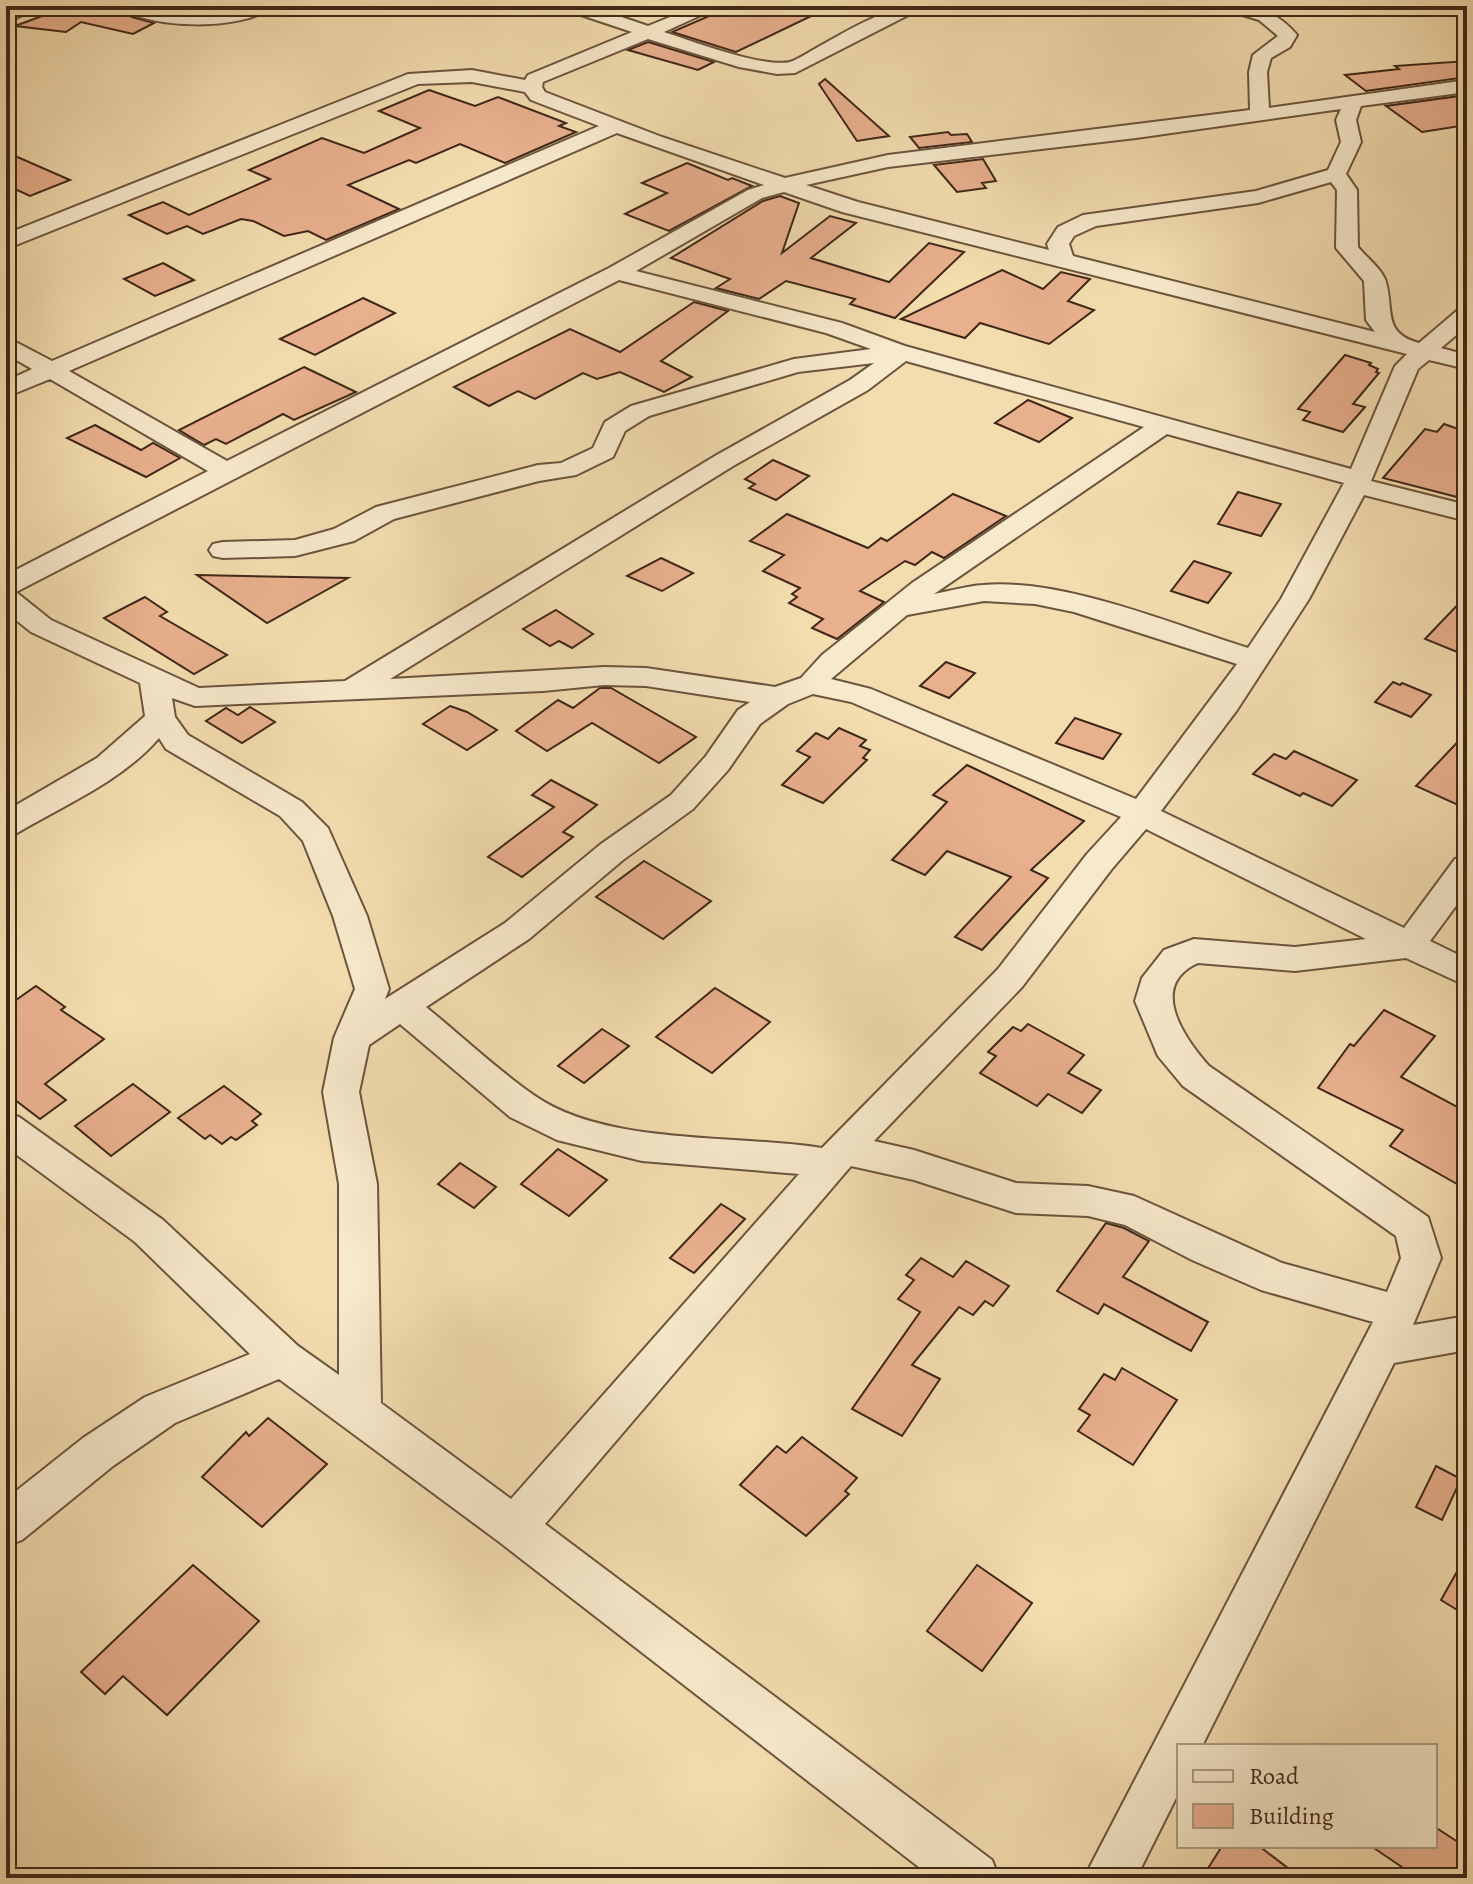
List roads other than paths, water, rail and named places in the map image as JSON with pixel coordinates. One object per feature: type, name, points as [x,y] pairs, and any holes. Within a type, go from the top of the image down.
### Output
[{"type":"street","points":[[6,18],[32,6]]},
{"type":"street","points":[[129,6],[180,18],[235,15],[263,6]]},
{"type":"street","points":[[572,6],[739,61],[777,68],[795,67],[868,27],[917,6]]},
{"type":"street","points":[[532,87],[535,79],[712,6]]},
{"type":"street","points":[[1232,6],[1265,16],[1288,35],[1283,43],[1262,55],[1258,72],[1260,115]]},
{"type":"street","points":[[6,242],[415,78],[472,76],[532,87],[538,96],[617,126],[865,211],[1467,362]]},
{"type":"street","points":[[6,586],[617,273],[744,199],[784,185],[888,161],[1467,86]]},
{"type":"street","points":[[1062,258],[1058,244],[1066,232],[1091,220],[1258,197],[1336,174],[1351,142],[1346,120],[1354,101]]},
{"type":"street","points":[[6,390],[617,126]]},
{"type":"street","points":[[1336,174],[1347,190],[1347,248],[1375,280],[1374,304],[1378,320],[1410,348]]},
{"type":"street","points":[[617,273],[834,328],[903,353],[1165,424],[1467,513]]},
{"type":"street","points":[[514,1527],[836,1156],[1010,978],[1099,862],[1142,814],[1255,660],[1295,599],[1357,482],[1407,366],[1410,348],[1467,314]]},
{"type":"street","points":[[6,344],[229,473]]},
{"type":"street","points":[[223,550],[295,548],[344,535],[385,513],[538,473],[567,470],[604,452],[614,427],[640,411],[794,366],[824,360],[903,353]]},
{"type":"street","points":[[349,692],[724,461],[859,385],[903,353]]},
{"type":"street","points":[[352,1038],[517,931],[612,852],[682,802],[717,763],[749,717],[777,697],[811,684],[832,661],[897,608],[1165,424]]},
{"type":"street","points":[[897,608],[984,593],[1035,596],[1080,605],[1255,660]]},
{"type":"street","points":[[6,598],[41,626],[195,697],[349,692],[604,676],[646,677],[777,697]]},
{"type":"street","points":[[154,679],[160,717],[177,742],[291,809],[317,836],[350,916],[372,989],[352,1038],[341,1092],[358,1184],[360,1412]]},
{"type":"street","points":[[811,684],[860,695],[1142,814],[1467,974]]},
{"type":"street","points":[[6,825],[97,775],[139,745],[160,717]]},
{"type":"street","points":[[1178,1744],[1399,1312],[1421,1258],[1414,1228],[1196,1076],[1171,1047],[1153,1001],[1159,978],[1176,959],[1194,951],[1295,959],[1409,946],[1467,867]]},
{"type":"street","points":[[402,1007],[523,1107],[570,1130],[642,1146],[787,1157],[836,1156],[914,1165],[1016,1198],[1088,1201],[1134,1212],[1206,1249],[1275,1278],[1399,1312]]},
{"type":"street","points":[[6,1127],[149,1231],[283,1359],[360,1412],[514,1527],[953,1871]]},
{"type":"street","points":[[1380,1348],[1467,1333]]},
{"type":"street","points":[[6,1526],[98,1452],[160,1410],[283,1359]]},
{"type":"street","points":[[1109,1878],[1177,1745]]}]
